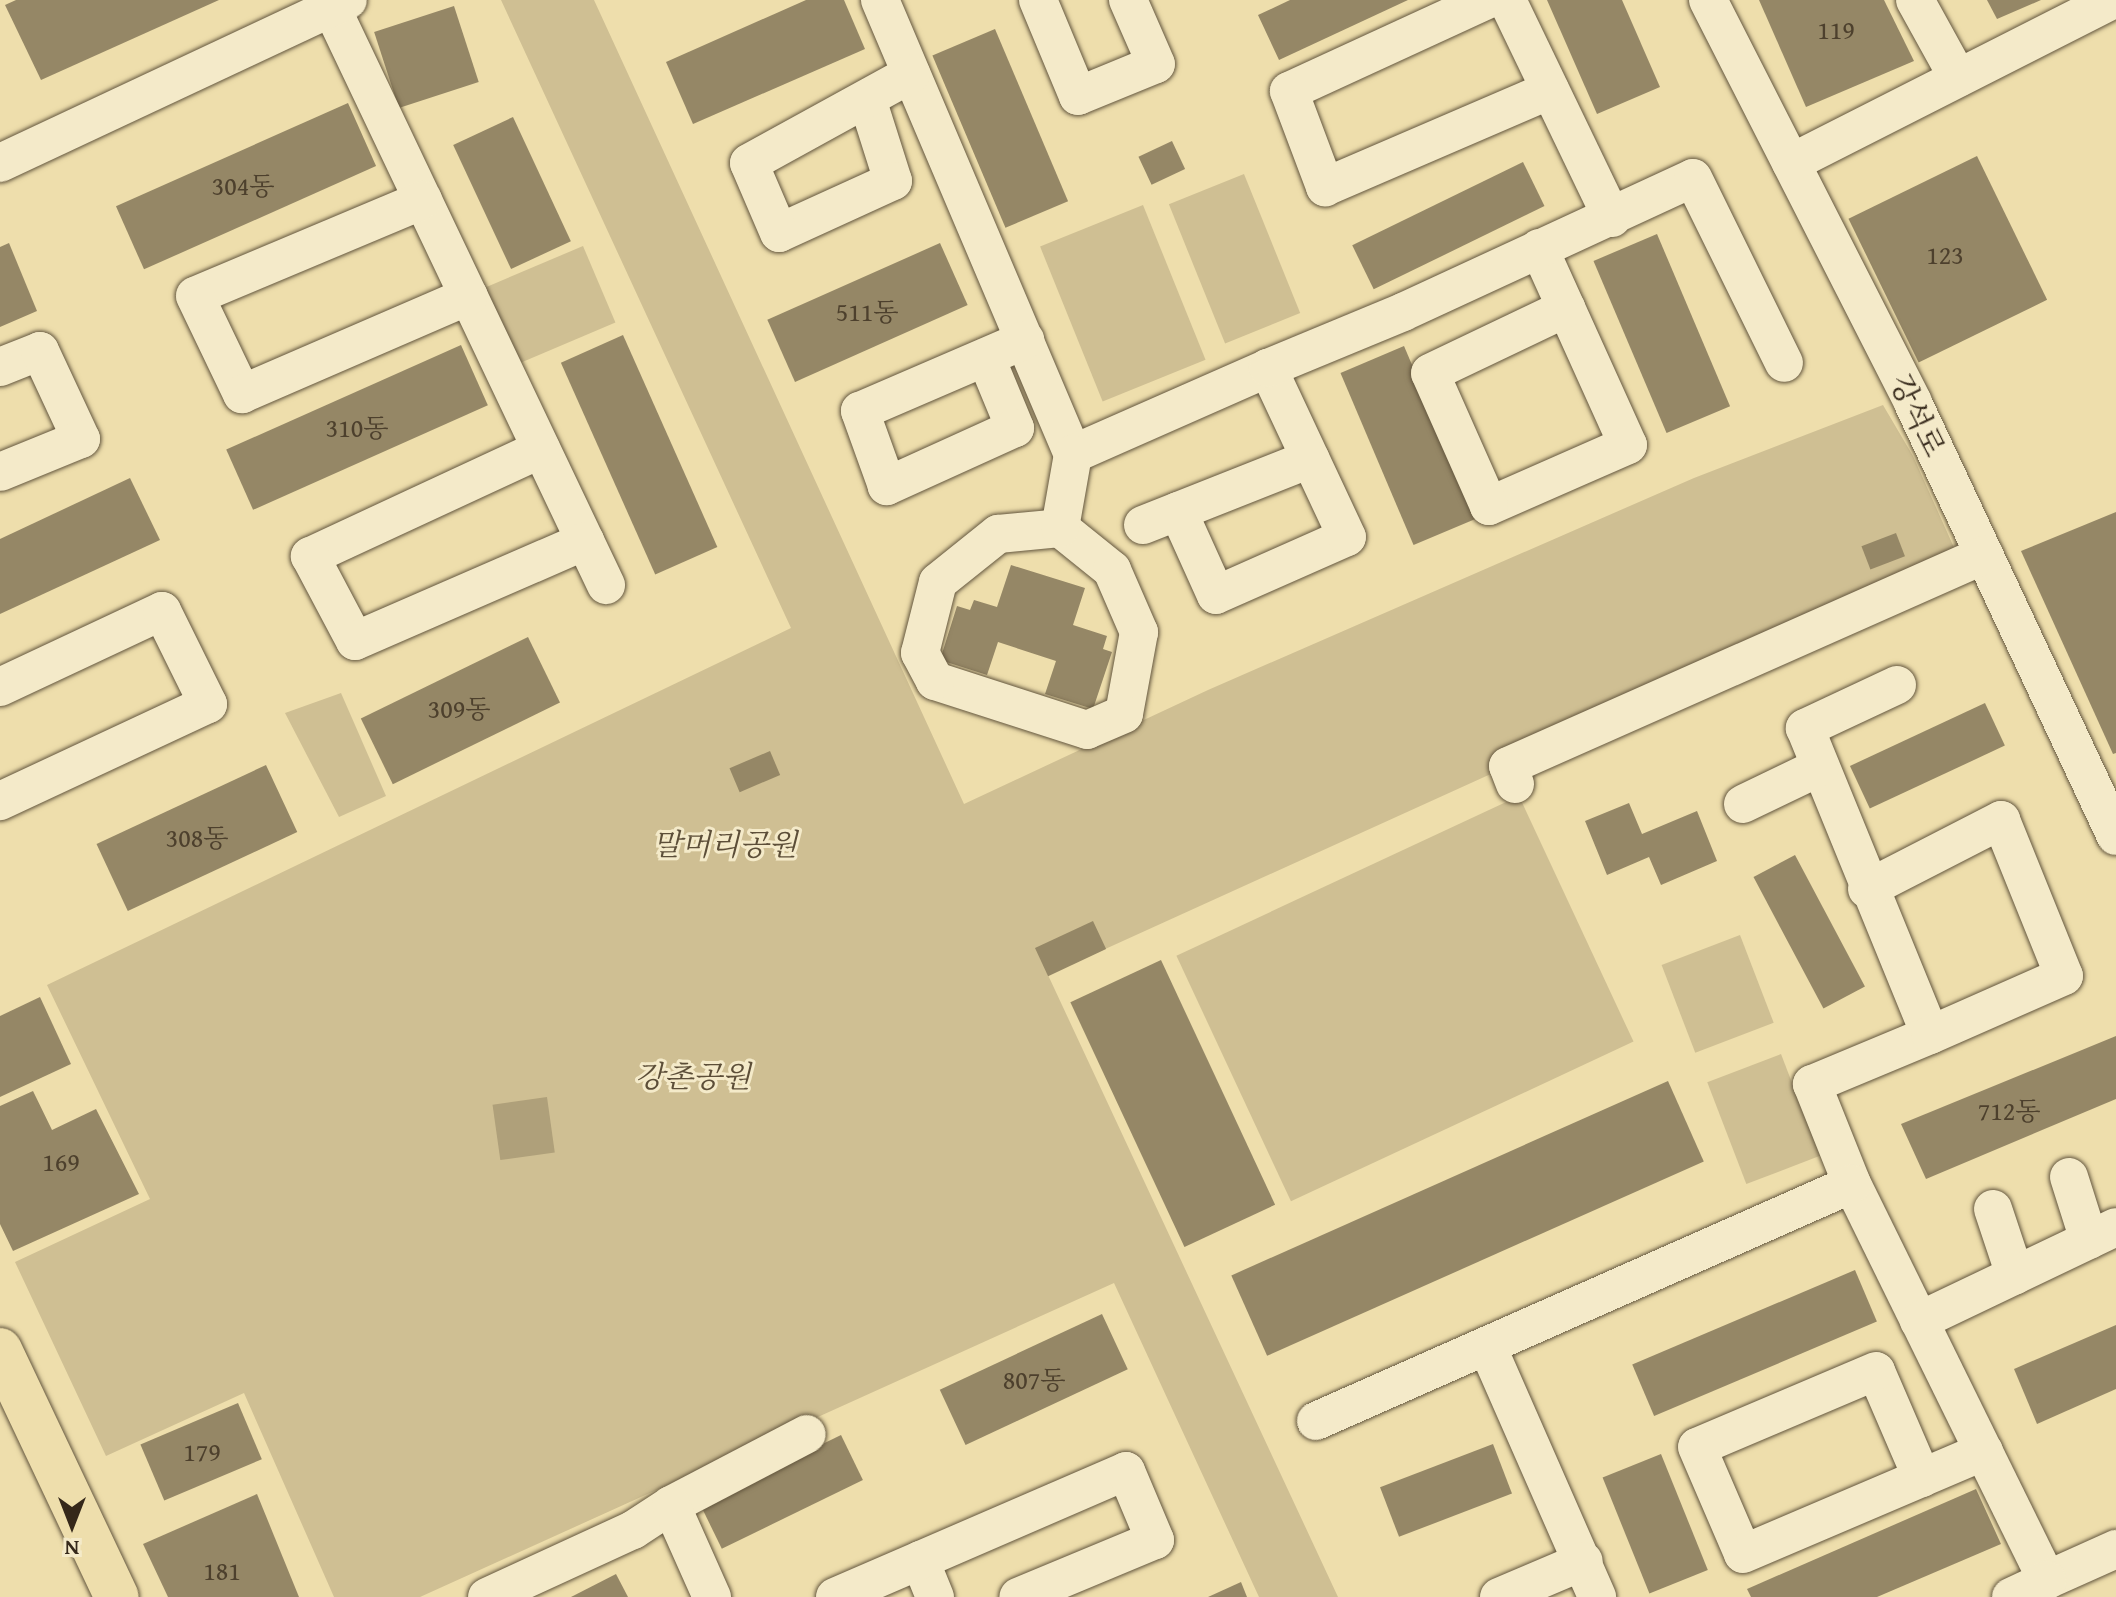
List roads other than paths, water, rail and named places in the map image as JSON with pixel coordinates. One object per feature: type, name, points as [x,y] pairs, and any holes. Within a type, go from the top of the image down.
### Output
[{"type":"main road","points":[[0,1350],[117,1597]]},
{"type":"street","points":[[880,0],[1073,454],[1060,528]]},
{"type":"street","points":[[1038,0],[1078,96],[1156,64],[1128,0]]},
{"type":"street","points":[[1487,0],[1289,91],[1325,187],[1550,90]]},
{"type":"street","points":[[1507,0],[1612,218]]},
{"type":"street","name":"강석로","points":[[1708,0],[1984,555],[2108,796],[2116,836]]},
{"type":"street","points":[[1915,0],[1958,78]]},
{"type":"street","points":[[1791,163],[2112,0]]},
{"type":"street","points":[[0,163],[340,4],[423,200],[606,585]]},
{"type":"street","points":[[867,99],[911,74]]},
{"type":"street","points":[[1073,454],[1612,218],[1693,178],[1784,363]]},
{"type":"street","points":[[423,200],[195,296],[242,394],[469,296]]},
{"type":"street","points":[[1539,248],[1628,445],[1489,506],[1430,373],[1566,308]]},
{"type":"street","points":[[986,358],[1025,340]]},
{"type":"street","points":[[0,367],[40,351],[81,439],[0,472]]},
{"type":"street","points":[[1268,368],[1347,537],[1216,595],[1161,518],[1310,459]]},
{"type":"street","points":[[541,449],[310,556],[355,641],[585,541]]},
{"type":"street","points":[[1060,528],[1112,570],[1139,632],[1124,714],[1087,730],[935,681],[920,653],[938,582],[998,534],[1060,528]]},
{"type":"street","points":[[1515,784],[1508,766],[1984,555]]},
{"type":"street","points":[[0,687],[162,611],[208,704],[0,801]]},
{"type":"street","points":[[1897,685],[1805,728],[1867,889],[1930,1035]]},
{"type":"street","points":[[1743,804],[1820,767]]},
{"type":"street","points":[[1867,889],[2001,820],[2064,976],[1812,1084],[1852,1184],[2047,1580]]},
{"type":"street","points":[[1919,1321],[2102,1233],[2069,1177]]},
{"type":"street","points":[[1316,1421],[1852,1184]]},
{"type":"street","points":[[1993,1209],[2015,1275]]},
{"type":"street","points":[[1487,1346],[1584,1561],[1597,1597]]},
{"type":"street","points":[[1922,1478],[1876,1371],[1697,1447],[1743,1554],[1922,1478],[1984,1451]]},
{"type":"street","points":[[487,1597],[633,1530],[671,1505],[807,1434]]},
{"type":"street","points":[[835,1597],[1126,1471],[1155,1540],[1018,1597]]},
{"type":"street","points":[[671,1505],[712,1597]]},
{"type":"street","points":[[2011,1597],[2116,1549]]},
{"type":"street","points":[[920,1560],[935,1597]]},
{"type":"street","points":[[1499,1597],[1584,1561]]},
{"type":"park label","name":"말머리공원","points":[[725,844]]},
{"type":"park label","name":"강촌공원","points":[[693,1076]]}]
